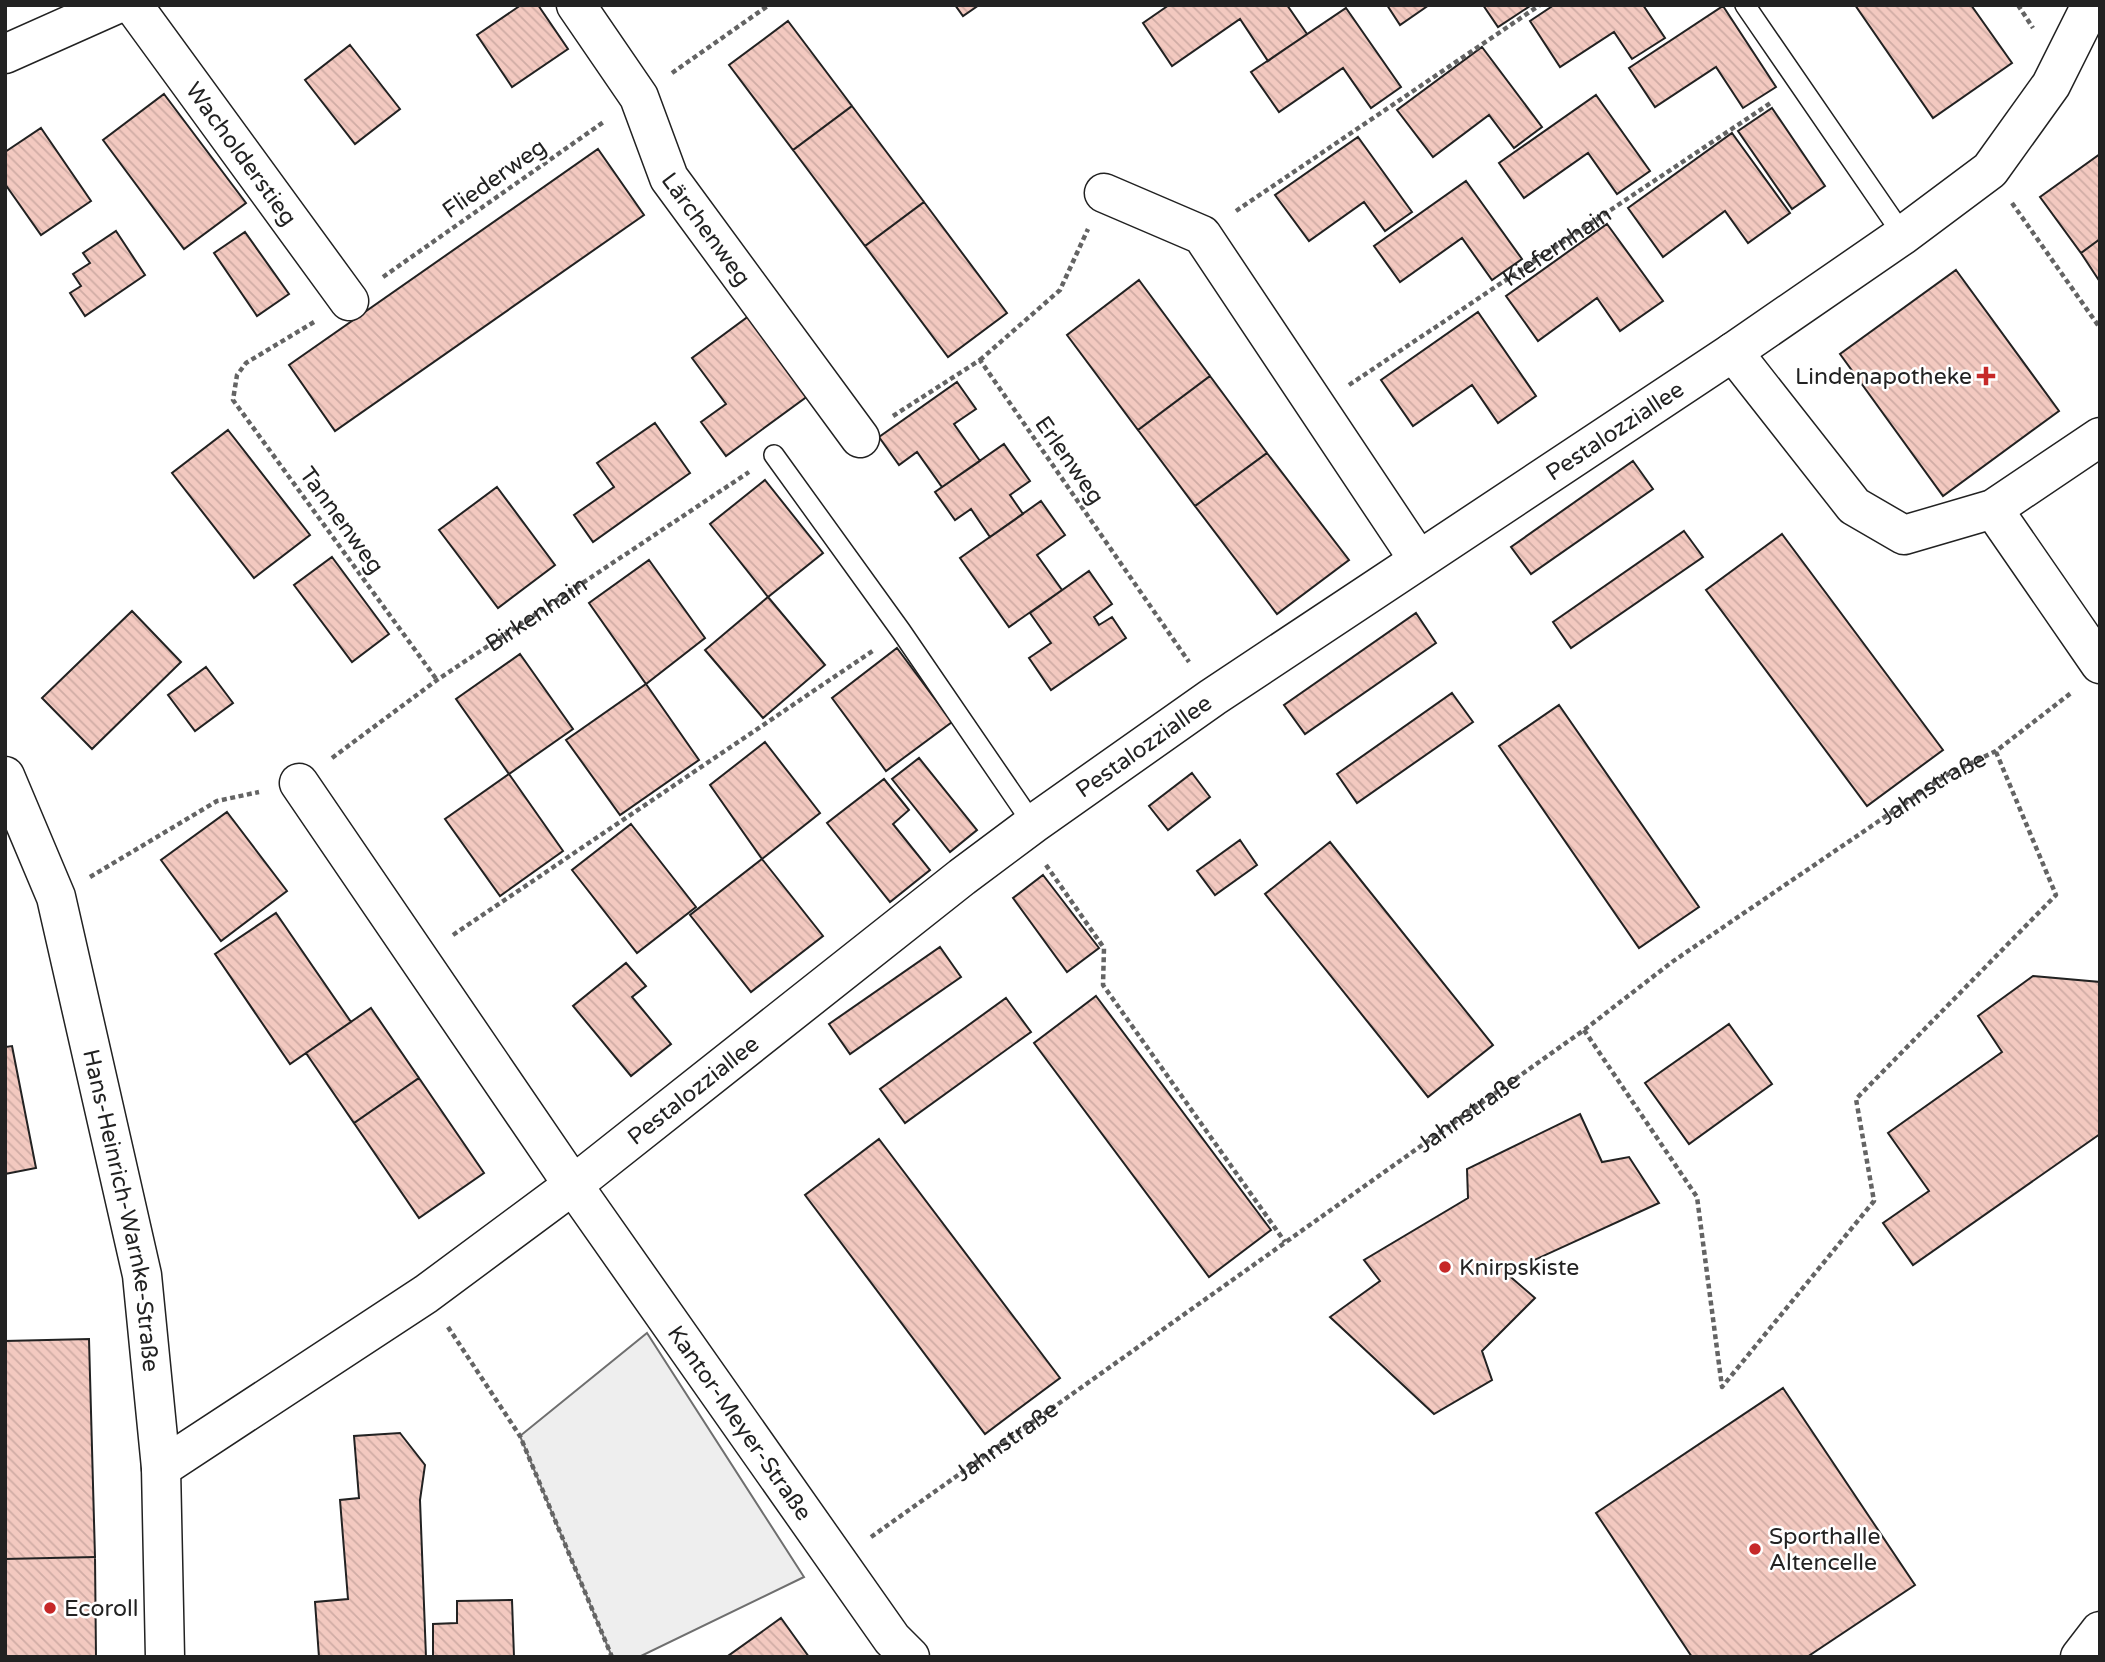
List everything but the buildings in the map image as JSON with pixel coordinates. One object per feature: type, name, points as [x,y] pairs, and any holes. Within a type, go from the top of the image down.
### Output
[{"type":"street","points":[[5,54],[115,5]]},
{"type":"street","name":"Wacholderstieg","points":[[133,5],[349,301]]},
{"type":"street","name":"Lärchenweg","points":[[576,5],[639,97],[669,178],[860,438]]},
{"type":"street","name":"Pestalozziallee","points":[[161,1468],[426,1294],[573,1185],[962,877],[1033,824],[1213,697],[1734,352],[1903,235],[1990,170],[2051,85],[2091,5]]},
{"type":"street","points":[[1104,193],[1202,235],[1418,559]]},
{"type":"street","points":[[1734,352],[1854,506],[1904,535],[1993,509],[2100,437]]},
{"type":"street","points":[[1993,509],[2089,676]]},
{"type":"street","name":"Hans-Heinrich-Warnke-Straße","points":[[5,776],[57,897],[142,1275],[161,1468],[164,1657]]},
{"type":"street","points":[[299,783],[573,1185]]},
{"type":"street","name":"Kantor-Meyer-Straße","points":[[573,1185],[892,1639],[910,1657]]},
{"type":"street","points":[[2080,1657],[2100,1631]]},
{"type":"lane","points":[[1745,5],[1903,235]]},
{"type":"lane","points":[[774,456],[901,631],[1033,824]]},
{"type":"path","name":"Fliederweg","points":[[237,375],[246,363],[349,301],[769,5]]},
{"type":"path","points":[[1202,235],[1540,5]]},
{"type":"path","name":"Kiefernhain","points":[[1317,407],[1799,84]]},
{"type":"path","points":[[1990,170],[2100,328]]},
{"type":"path","points":[[860,438],[980,360],[1060,290],[1104,193]]},
{"type":"path","name":"Erlenweg","points":[[980,360],[1213,697]]},
{"type":"path","name":"Tannenweg","points":[[237,375],[233,400],[437,680]]},
{"type":"path","name":"Birkenhain","points":[[299,783],[437,680],[774,456]]},
{"type":"path","points":[[418,958],[901,631]]},
{"type":"path","name":"Jahnstraße","points":[[839,1560],[1584,1030],[1672,962],[1945,776],[1996,751],[2089,676]]},
{"type":"path","points":[[1584,1030],[1698,1197],[1722,1387],[1874,1201],[1856,1099],[2056,895],[1996,751]]},
{"type":"path","points":[[57,897],[217,801],[299,783]]},
{"type":"path","points":[[1033,824],[1041,856],[1104,948],[1103,985],[1285,1242]]},
{"type":"path","points":[[426,1294],[520,1436],[612,1657]]},
{"type":"shaded area","points":[[647,1333],[804,1577],[639,1657],[612,1657],[520,1436]]},
{"type":"place","name":"Lindenapotheke","points":[[1986,376]]},
{"type":"place","name":"Knirpskiste","points":[[1445,1267]]},
{"type":"place","name":"Sporthalle Altencelle","points":[[1755,1549]]},
{"type":"place","name":"Ecoroll","points":[[50,1608]]}]
